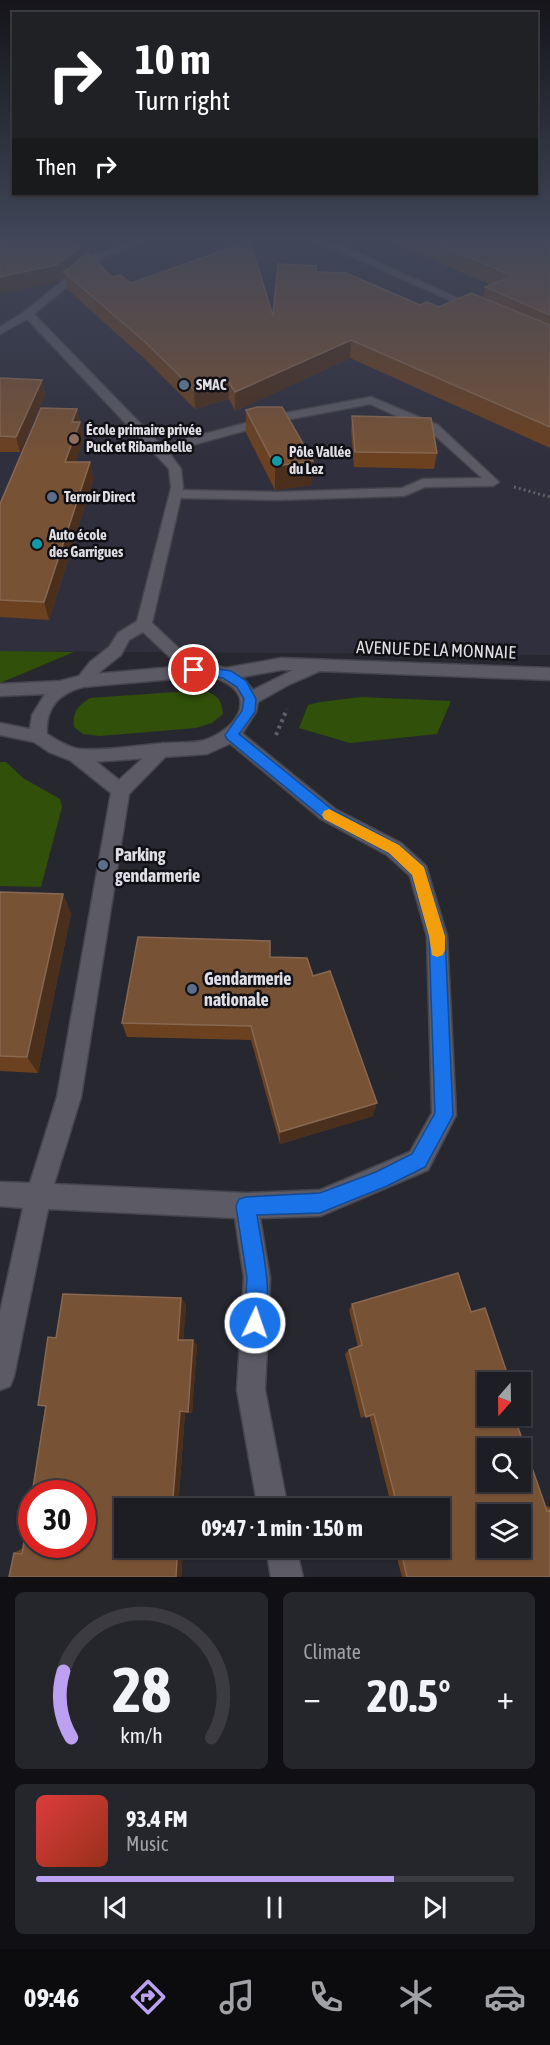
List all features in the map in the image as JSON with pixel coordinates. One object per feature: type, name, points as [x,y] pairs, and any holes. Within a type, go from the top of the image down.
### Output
[{"type":"street","points":[[0,331],[28,314],[175,469],[176,494],[144,624],[123,637],[115,651],[96,666],[83,681]]},
{"type":"street","points":[[159,450],[280,418],[371,400],[434,428],[494,482]]},
{"type":"street","points":[[176,494],[278,496],[404,492],[423,483],[494,482]]},
{"type":"street","points":[[144,624],[194,670]]},
{"type":"street","name":"AVENUE DE LA MONNAIE","points":[[0,690],[60,687],[83,681],[194,670],[226,674],[272,664],[550,674]]},
{"type":"street","name":"AVENUE DE LA MONNAIE","points":[[250,699],[284,680],[321,666]]},
{"type":"street","points":[[77,756],[207,747],[232,735],[248,712],[250,699],[241,684],[226,674]]},
{"type":"street","points":[[39,737],[39,716],[48,699],[60,687]]},
{"type":"street","points":[[0,729],[39,737],[77,756],[120,791]]},
{"type":"street","points":[[0,1194],[246,1206],[320,1203],[419,1161],[444,1115],[437,936],[419,872],[394,849],[328,814],[232,735]]},
{"type":"street","points":[[0,1376],[38,1196],[69,1096],[120,791],[163,750]]},
{"type":"street","points":[[246,1206],[257,1278],[250,1390],[271,1498]]},
{"type":"street","points":[[283,1558],[287,1577]]},
{"type":"path","points":[[494,482],[550,497]]},
{"type":"shaded area","points":[[0,314],[550,314],[550,655],[0,651]]},
{"type":"green space","points":[[0,651],[74,652],[0,683]]},
{"type":"green space","points":[[204,690],[218,698],[223,714],[212,723],[196,728],[100,736],[83,734],[74,727],[77,710],[90,698]]},
{"type":"green space","points":[[362,697],[451,701],[437,734],[350,743],[299,728],[308,705]]},
{"type":"green space","points":[[0,762],[6,762],[23,778],[60,799],[62,807],[41,887],[0,886]]},
{"type":"building","points":[[112,314],[272,314],[273,316],[273,314],[522,314],[550,325],[550,427],[351,340],[235,392],[228,381],[194,390]]},
{"type":"building","points":[[0,378],[42,380],[16,437],[0,436]]},
{"type":"building","points":[[257,407],[282,407],[313,461],[275,466],[246,410]]},
{"type":"building","points":[[41,408],[77,409],[72,422],[80,422],[65,462],[90,462],[44,602],[0,600],[0,504]]},
{"type":"building","points":[[352,416],[431,418],[437,453],[355,452]]},
{"type":"building","points":[[0,892],[63,894],[27,1057],[0,1056]]},
{"type":"building","points":[[138,937],[270,941],[270,957],[307,958],[313,976],[330,971],[377,1103],[280,1132],[251,1026],[122,1023]]},
{"type":"building","points":[[458,1273],[471,1312],[485,1308],[507,1372],[477,1372],[477,1426],[517,1426],[522,1438],[477,1438],[477,1492],[531,1492],[531,1465],[547,1511],[550,1510],[550,1577],[407,1577],[403,1560],[407,1558],[450,1558],[450,1498],[395,1498],[374,1414],[366,1417],[349,1350],[362,1345],[352,1304]]},
{"type":"building","points":[[63,1294],[181,1298],[178,1340],[193,1340],[188,1412],[180,1411],[173,1498],[114,1498],[114,1558],[177,1559],[176,1577],[9,1577],[14,1553],[18,1554],[18,1558],[96,1558],[96,1480],[34,1480],[46,1406],[38,1405],[48,1337],[56,1338]]},
{"type":"slow traffic","points":[[329,815],[394,849],[419,872],[437,936],[437,950]]},
{"type":"place","name":"SMAC","points":[[184,385]]},
{"type":"place","name":"École primaire privée Puck et Ribambelle","points":[[74,439]]},
{"type":"place","name":"Pôle Vallée du Lez","points":[[277,461]]},
{"type":"place","name":"Terroir Direct","points":[[52,497]]},
{"type":"place","name":"Auto école des Garrigues","points":[[37,544]]},
{"type":"place","name":"Parking gendarmerie","points":[[103,865]]},
{"type":"place","name":"Gendarmerie nationale","points":[[192,989]]},
{"type":"route","points":[[194,670],[226,674],[241,684],[250,699],[248,712],[232,735],[245,747],[328,814],[394,849],[419,872],[437,936],[444,1115],[419,1161],[381,1179],[320,1203],[246,1206],[257,1278],[255,1323]]}]
